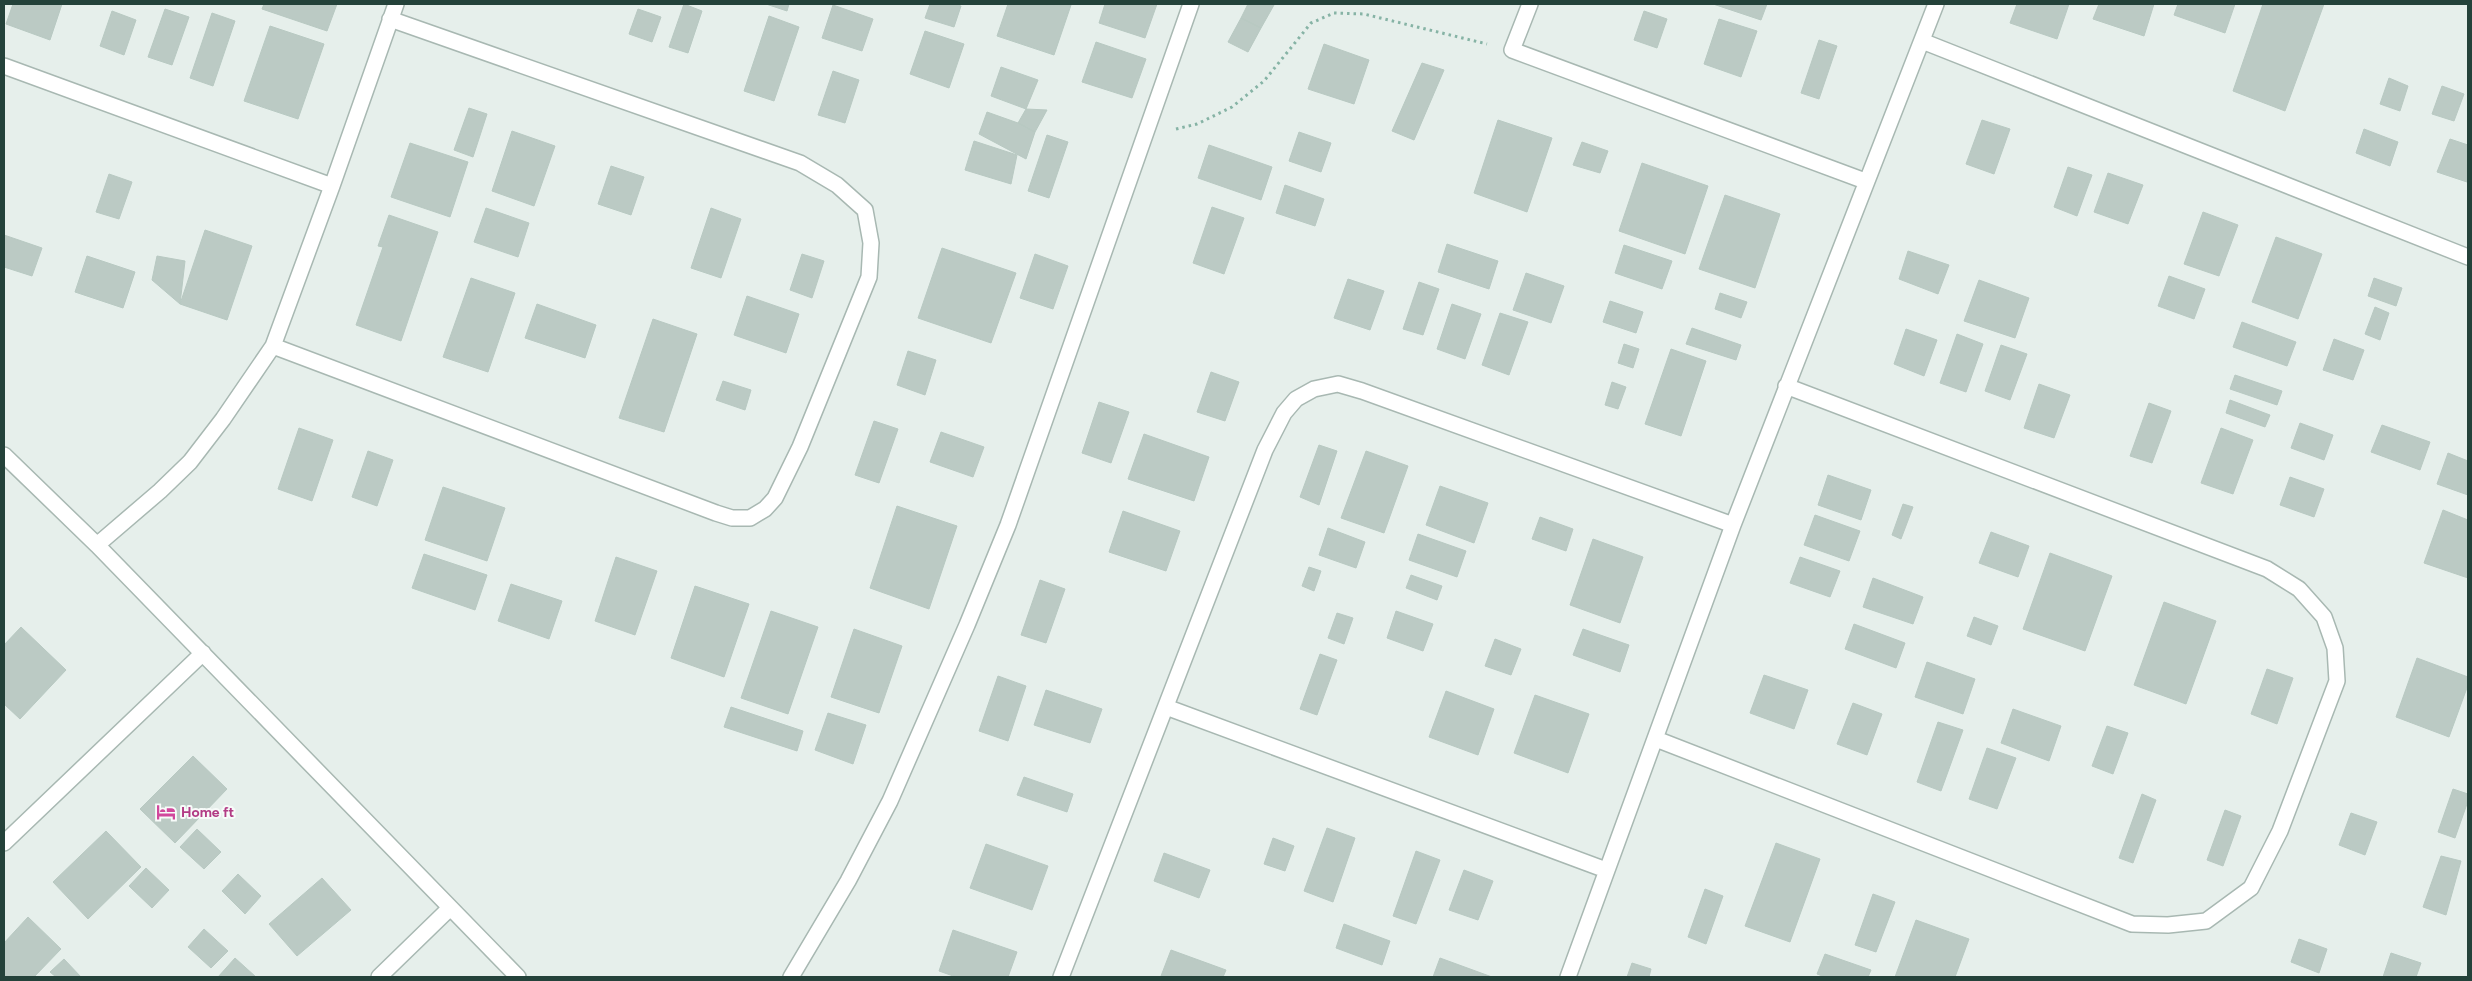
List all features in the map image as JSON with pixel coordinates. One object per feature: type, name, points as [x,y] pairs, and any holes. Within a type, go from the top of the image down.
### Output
[{"type":"street","points":[[97,545],[160,491],[190,462],[223,419],[272,346],[332,186],[396,4]]},
{"type":"street","points":[[791,977],[848,882],[890,801],[967,625],[1008,525],[1191,4]]},
{"type":"street","points":[[1530,4],[1512,50],[1865,181]]},
{"type":"street","points":[[1568,977],[1656,739],[1732,525],[1865,181],[1936,4]]},
{"type":"street","points":[[272,346],[716,513],[732,518],[750,518],[765,509],[775,498],[792,464],[869,277],[870,244],[865,210],[837,185],[800,163],[390,19]]},
{"type":"street","points":[[1922,41],[2468,257]]},
{"type":"street","points":[[4,66],[332,186]]},
{"type":"street","points":[[1061,977],[1265,450],[1284,413],[1296,399],[1314,389],[1338,384],[1732,525]]},
{"type":"street","points":[[1656,739],[2132,924],[2168,926],[2206,921],[2251,888],[2280,831],[2337,681],[2335,648],[2324,617],[2299,589],[2267,570],[1786,386]]},
{"type":"street","points":[[4,455],[97,545],[518,977]]},
{"type":"street","points":[[4,844],[203,654]]},
{"type":"street","points":[[1166,707],[1606,870]]},
{"type":"street","points":[[379,977],[450,908]]},
{"type":"path","points":[[1144,138],[1197,124],[1232,106],[1264,81],[1311,23],[1334,13],[1364,14],[1512,50]]},
{"type":"building","points":[[13,4],[62,4],[50,40],[6,24]]},
{"type":"building","points":[[264,4],[337,4],[327,31],[262,9]]},
{"type":"building","points":[[684,4],[702,11],[688,53],[669,47]]},
{"type":"building","points":[[766,4],[789,4],[787,11]]},
{"type":"building","points":[[930,4],[954,4],[961,6],[954,27],[925,18]]},
{"type":"building","points":[[1008,4],[1071,5],[1054,55],[997,36]]},
{"type":"building","points":[[1105,4],[1157,4],[1145,38],[1099,23]]},
{"type":"building","points":[[1248,4],[1274,5],[1261,28],[1241,18]]},
{"type":"building","points":[[1713,4],[1767,4],[1761,20]]},
{"type":"building","points":[[2017,4],[2069,4],[2057,39],[2010,23]]},
{"type":"building","points":[[2099,4],[2154,4],[2144,36],[2093,19]]},
{"type":"building","points":[[2178,4],[2235,4],[2225,33],[2174,15]]},
{"type":"building","points":[[2263,4],[2324,4],[2285,111],[2233,91]]},
{"type":"building","points":[[833,5],[873,19],[862,51],[822,38]]},
{"type":"building","points":[[165,9],[189,17],[172,65],[148,57]]},
{"type":"building","points":[[638,9],[661,17],[652,42],[629,34]]},
{"type":"building","points":[[112,11],[136,20],[124,55],[100,46]]},
{"type":"building","points":[[1644,11],[1667,19],[1657,48],[1634,40]]},
{"type":"building","points":[[212,13],[235,21],[213,86],[190,78]]},
{"type":"building","points":[[769,16],[799,27],[774,101],[744,91]]},
{"type":"building","points":[[1241,18],[1261,28],[1248,52],[1228,42]]},
{"type":"building","points":[[1719,19],[1757,31],[1741,77],[1704,64]]},
{"type":"building","points":[[270,26],[324,44],[298,119],[244,101]]},
{"type":"building","points":[[925,31],[964,44],[949,88],[910,74]]},
{"type":"building","points":[[1819,40],[1837,46],[1819,99],[1801,93]]},
{"type":"building","points":[[1096,42],[1146,59],[1132,98],[1082,82]]},
{"type":"building","points":[[1324,44],[1369,60],[1354,104],[1308,89]]},
{"type":"building","points":[[1422,63],[1444,70],[1414,140],[1392,131]]},
{"type":"building","points":[[1001,67],[1038,80],[1026,109],[991,96]]},
{"type":"building","points":[[833,71],[859,80],[845,123],[818,115]]},
{"type":"building","points":[[2389,78],[2408,86],[2400,111],[2380,104]]},
{"type":"building","points":[[2442,86],[2464,94],[2454,121],[2432,114]]},
{"type":"building","points":[[469,108],[487,114],[473,157],[454,150]]},
{"type":"building","points":[[1026,109],[1047,110],[1035,132],[1018,123]]},
{"type":"building","points":[[987,112],[1018,123],[1035,132],[1026,159],[979,134]]},
{"type":"building","points":[[1498,120],[1552,138],[1527,212],[1474,193]]},
{"type":"building","points":[[1982,120],[2010,129],[1994,174],[1966,164]]},
{"type":"building","points":[[2364,129],[2398,142],[2390,166],[2356,153]]},
{"type":"building","points":[[512,131],[555,146],[534,206],[492,191]]},
{"type":"building","points":[[1299,132],[1331,143],[1321,172],[1289,161]]},
{"type":"building","points":[[1047,135],[1068,142],[1049,198],[1028,191]]},
{"type":"building","points":[[2450,139],[2468,145],[2467,182],[2437,172]]},
{"type":"building","points":[[974,141],[1017,155],[1011,184],[965,170]]},
{"type":"building","points":[[1582,142],[1608,151],[1600,173],[1573,165]]},
{"type":"building","points":[[410,143],[468,162],[450,217],[391,197]]},
{"type":"building","points":[[1209,145],[1272,167],[1261,200],[1198,178]]},
{"type":"building","points":[[1642,163],[1708,186],[1685,254],[1619,231]]},
{"type":"building","points":[[611,166],[644,177],[631,215],[598,204]]},
{"type":"building","points":[[2068,167],[2092,175],[2077,216],[2054,207]]},
{"type":"building","points":[[2108,173],[2143,185],[2128,224],[2094,212]]},
{"type":"building","points":[[109,174],[132,182],[119,219],[96,212]]},
{"type":"building","points":[[1285,185],[1324,199],[1315,226],[1276,213]]},
{"type":"building","points":[[1725,195],[1780,214],[1755,288],[1699,269]]},
{"type":"building","points":[[1212,207],[1244,218],[1224,274],[1193,263]]},
{"type":"building","points":[[486,208],[529,223],[518,257],[474,242]]},
{"type":"building","points":[[711,208],[741,219],[721,278],[691,268]]},
{"type":"building","points":[[2203,212],[2238,225],[2219,276],[2184,264]]},
{"type":"building","points":[[389,215],[438,232],[401,341],[356,325],[383,247],[378,246]]},
{"type":"building","points":[[205,230],[252,246],[227,320],[180,304]]},
{"type":"building","points":[[4,235],[42,248],[32,276],[4,267]]},
{"type":"building","points":[[2276,237],[2322,254],[2298,319],[2252,302]]},
{"type":"building","points":[[1447,244],[1498,261],[1489,289],[1438,272]]},
{"type":"building","points":[[1624,245],[1672,261],[1662,289],[1615,273]]},
{"type":"building","points":[[942,248],[1016,273],[991,343],[918,318]]},
{"type":"building","points":[[1908,251],[1949,265],[1938,294],[1899,279]]},
{"type":"building","points":[[802,254],[824,261],[812,298],[790,290]]},
{"type":"building","points":[[1035,254],[1068,266],[1053,309],[1020,298]]},
{"type":"building","points":[[87,256],[135,272],[123,308],[75,292]]},
{"type":"building","points":[[157,256],[185,261],[180,304],[152,280]]},
{"type":"building","points":[[1526,273],[1564,286],[1551,323],[1513,310]]},
{"type":"building","points":[[2169,276],[2205,289],[2194,319],[2158,306]]},
{"type":"building","points":[[471,278],[515,293],[488,372],[443,357]]},
{"type":"building","points":[[2374,278],[2402,288],[2396,306],[2368,296]]},
{"type":"building","points":[[1348,279],[1384,291],[1370,330],[1334,318]]},
{"type":"building","points":[[1979,280],[2029,298],[2015,338],[1964,321]]},
{"type":"building","points":[[1419,282],[1439,289],[1423,335],[1403,329]]},
{"type":"building","points":[[1720,293],[1747,302],[1741,318],[1715,309]]},
{"type":"building","points":[[747,296],[799,314],[786,353],[734,335]]},
{"type":"building","points":[[1610,301],[1643,312],[1636,333],[1603,322]]},
{"type":"building","points":[[537,304],[596,325],[585,358],[525,338]]},
{"type":"building","points":[[1452,304],[1481,314],[1465,359],[1437,349]]},
{"type":"building","points":[[2375,307],[2389,313],[2380,340],[2365,334]]},
{"type":"building","points":[[1500,313],[1528,322],[1509,375],[1482,365]]},
{"type":"building","points":[[653,319],[697,334],[664,432],[619,418]]},
{"type":"building","points":[[2242,322],[2296,342],[2287,366],[2233,347]]},
{"type":"building","points":[[1692,328],[1741,345],[1736,360],[1686,344]]},
{"type":"building","points":[[1906,329],[1937,340],[1924,376],[1894,364]]},
{"type":"building","points":[[1957,334],[1983,344],[1966,392],[1940,383]]},
{"type":"building","points":[[2334,339],[2364,350],[2353,380],[2323,370]]},
{"type":"building","points":[[1624,344],[1639,349],[1633,368],[1618,363]]},
{"type":"building","points":[[2001,345],[2027,354],[2010,400],[1985,391]]},
{"type":"building","points":[[1671,349],[1706,361],[1681,436],[1645,424]]},
{"type":"building","points":[[908,351],[936,360],[925,395],[897,385]]},
{"type":"building","points":[[1211,372],[1239,382],[1225,421],[1197,412]]},
{"type":"building","points":[[2235,375],[2282,391],[2277,405],[2230,389]]},
{"type":"building","points":[[723,381],[751,390],[745,410],[716,400]]},
{"type":"building","points":[[1612,382],[1626,387],[1618,409],[1605,405]]},
{"type":"building","points":[[2039,384],[2070,395],[2054,438],[2024,428]]},
{"type":"building","points":[[2230,400],[2270,415],[2265,427],[2226,413]]},
{"type":"building","points":[[1099,402],[1129,412],[1111,463],[1082,453]]},
{"type":"building","points":[[2149,403],[2171,411],[2152,463],[2130,456]]},
{"type":"building","points":[[874,421],[898,429],[879,483],[855,475]]},
{"type":"building","points":[[2300,423],[2333,435],[2324,460],[2291,448]]},
{"type":"building","points":[[2382,425],[2430,442],[2420,470],[2371,452]]},
{"type":"building","points":[[299,428],[333,440],[312,501],[278,489]]},
{"type":"building","points":[[2221,428],[2253,440],[2233,494],[2201,483]]},
{"type":"building","points":[[941,432],[984,447],[973,477],[930,462]]},
{"type":"building","points":[[1144,434],[1209,457],[1194,501],[1128,479]]},
{"type":"building","points":[[1319,445],[1337,451],[1319,505],[1300,497]]},
{"type":"building","points":[[368,451],[393,460],[377,506],[352,497]]},
{"type":"building","points":[[1366,451],[1408,466],[1384,533],[1341,518]]},
{"type":"building","points":[[2448,453],[2468,461],[2468,495],[2437,484]]},
{"type":"building","points":[[1828,475],[1871,490],[1861,520],[1818,505]]},
{"type":"building","points":[[2290,477],[2324,489],[2314,517],[2280,505]]},
{"type":"building","points":[[1440,486],[1488,503],[1474,543],[1426,525]]},
{"type":"building","points":[[443,487],[505,508],[487,561],[425,540]]},
{"type":"building","points":[[1903,504],[1913,507],[1901,539],[1892,535]]},
{"type":"building","points":[[897,506],[957,526],[929,609],[870,588]]},
{"type":"building","points":[[2443,510],[2468,520],[2468,578],[2424,563]]},
{"type":"building","points":[[1123,511],[1180,531],[1166,571],[1109,552]]},
{"type":"building","points":[[1815,515],[1860,531],[1849,561],[1804,545]]},
{"type":"building","points":[[1540,517],[1573,529],[1566,551],[1532,539]]},
{"type":"building","points":[[1328,528],[1365,542],[1356,568],[1319,555]]},
{"type":"building","points":[[1991,532],[2029,546],[2018,577],[1979,563]]},
{"type":"building","points":[[1418,534],[1466,551],[1457,577],[1409,560]]},
{"type":"building","points":[[1593,539],[1643,557],[1620,623],[1570,605]]},
{"type":"building","points":[[2050,553],[2112,576],[2085,651],[2023,629]]},
{"type":"building","points":[[424,554],[487,575],[475,610],[412,588]]},
{"type":"building","points":[[616,557],[657,571],[635,635],[595,621]]},
{"type":"building","points":[[1800,557],[1840,571],[1830,597],[1790,583]]},
{"type":"building","points":[[1309,567],[1321,571],[1314,591],[1302,586]]},
{"type":"building","points":[[1411,575],[1442,586],[1437,600],[1406,588]]},
{"type":"building","points":[[1873,578],[1923,597],[1913,624],[1863,607]]},
{"type":"building","points":[[1040,580],[1065,589],[1046,643],[1021,635]]},
{"type":"building","points":[[511,584],[562,601],[549,639],[498,621]]},
{"type":"building","points":[[695,586],[749,604],[724,677],[671,658]]},
{"type":"building","points":[[2164,602],[2216,621],[2186,704],[2134,685]]},
{"type":"building","points":[[771,611],[818,627],[788,714],[741,698]]},
{"type":"building","points":[[1396,611],[1433,624],[1423,651],[1387,638]]},
{"type":"building","points":[[1337,613],[1353,618],[1344,644],[1328,638]]},
{"type":"building","points":[[1974,617],[1998,626],[1991,645],[1967,636]]},
{"type":"building","points":[[1854,624],[1905,643],[1896,668],[1845,649]]},
{"type":"building","points":[[21,627],[66,670],[20,719],[4,704],[4,645]]},
{"type":"building","points":[[854,629],[902,646],[879,713],[831,697]]},
{"type":"building","points":[[1583,629],[1629,645],[1620,672],[1573,655]]},
{"type":"building","points":[[1495,639],[1521,649],[1511,675],[1485,666]]},
{"type":"building","points":[[1320,654],[1337,660],[1317,715],[1300,709]]},
{"type":"building","points":[[2417,658],[2468,677],[2468,685],[2449,737],[2396,717]]},
{"type":"building","points":[[1927,662],[1975,679],[1963,714],[1915,697]]},
{"type":"building","points":[[2267,669],[2293,678],[2277,724],[2251,714]]},
{"type":"building","points":[[1764,675],[1808,690],[1794,729],[1750,713]]},
{"type":"building","points":[[998,676],[1026,686],[1008,741],[979,731]]},
{"type":"building","points":[[1046,690],[1102,709],[1090,743],[1034,725]]},
{"type":"building","points":[[1446,691],[1494,709],[1478,755],[1429,737]]},
{"type":"building","points":[[1535,695],[1589,714],[1568,773],[1514,753]]},
{"type":"building","points":[[1853,703],[1882,714],[1867,755],[1837,744]]},
{"type":"building","points":[[731,707],[803,731],[797,751],[724,727]]},
{"type":"building","points":[[2013,709],[2061,726],[2049,761],[2001,743]]},
{"type":"building","points":[[828,713],[866,725],[853,764],[815,750]]},
{"type":"building","points":[[1938,722],[1963,730],[1941,791],[1917,782]]},
{"type":"building","points":[[2107,726],[2128,733],[2113,774],[2092,766]]},
{"type":"building","points":[[1987,748],[2016,758],[1997,809],[1969,799]]},
{"type":"building","points":[[193,756],[227,789],[175,843],[140,809]]},
{"type":"building","points":[[1024,777],[1073,794],[1067,812],[1017,795]]},
{"type":"building","points":[[2453,789],[2468,794],[2468,801],[2455,838],[2438,832]]},
{"type":"building","points":[[2142,794],[2156,800],[2133,863],[2119,858]]},
{"type":"building","points":[[2225,810],[2241,816],[2223,866],[2207,860]]},
{"type":"building","points":[[2351,813],[2377,822],[2365,855],[2339,845]]},
{"type":"building","points":[[1327,828],[1355,838],[1333,902],[1304,891]]},
{"type":"building","points":[[197,829],[221,852],[204,869],[180,847]]},
{"type":"building","points":[[106,831],[141,867],[88,919],[53,882]]},
{"type":"building","points":[[1273,838],[1294,846],[1285,871],[1264,864]]},
{"type":"building","points":[[1776,843],[1820,859],[1790,942],[1745,926]]},
{"type":"building","points":[[986,844],[1048,866],[1032,910],[970,888]]},
{"type":"building","points":[[1416,851],[1440,860],[1416,924],[1393,916]]},
{"type":"building","points":[[1164,853],[1210,870],[1199,898],[1154,881]]},
{"type":"building","points":[[2441,856],[2461,861],[2446,915],[2423,907]]},
{"type":"building","points":[[146,868],[169,890],[152,908],[129,886]]},
{"type":"building","points":[[1464,870],[1493,881],[1478,920],[1449,910]]},
{"type":"building","points":[[238,874],[261,896],[245,914],[222,891]]},
{"type":"building","points":[[322,878],[351,910],[297,956],[269,924]]},
{"type":"building","points":[[1705,889],[1723,896],[1706,944],[1688,937]]},
{"type":"building","points":[[1873,894],[1895,902],[1876,952],[1855,945]]},
{"type":"building","points":[[28,917],[61,949],[34,977],[4,977],[4,943]]},
{"type":"building","points":[[1916,920],[1969,939],[1955,977],[1895,977]]},
{"type":"building","points":[[1344,924],[1390,941],[1382,965],[1336,948]]},
{"type":"building","points":[[204,929],[228,951],[211,968],[188,947]]},
{"type":"building","points":[[953,930],[1017,952],[1008,977],[956,977],[939,971]]},
{"type":"building","points":[[2299,939],[2327,949],[2319,973],[2291,962]]},
{"type":"building","points":[[1171,950],[1226,970],[1223,977],[1161,976]]},
{"type":"building","points":[[2391,953],[2421,963],[2416,977],[2383,977]]},
{"type":"building","points":[[1825,954],[1871,970],[1868,977],[1825,977],[1817,974]]},
{"type":"building","points":[[235,958],[256,977],[218,977]]},
{"type":"building","points":[[1440,958],[1492,977],[1433,977]]},
{"type":"building","points":[[64,959],[81,977],[56,977],[50,972]]},
{"type":"building","points":[[1632,963],[1651,969],[1649,977],[1627,977]]},
{"type":"place","name":"Home ft","points":[[166,812]]}]
